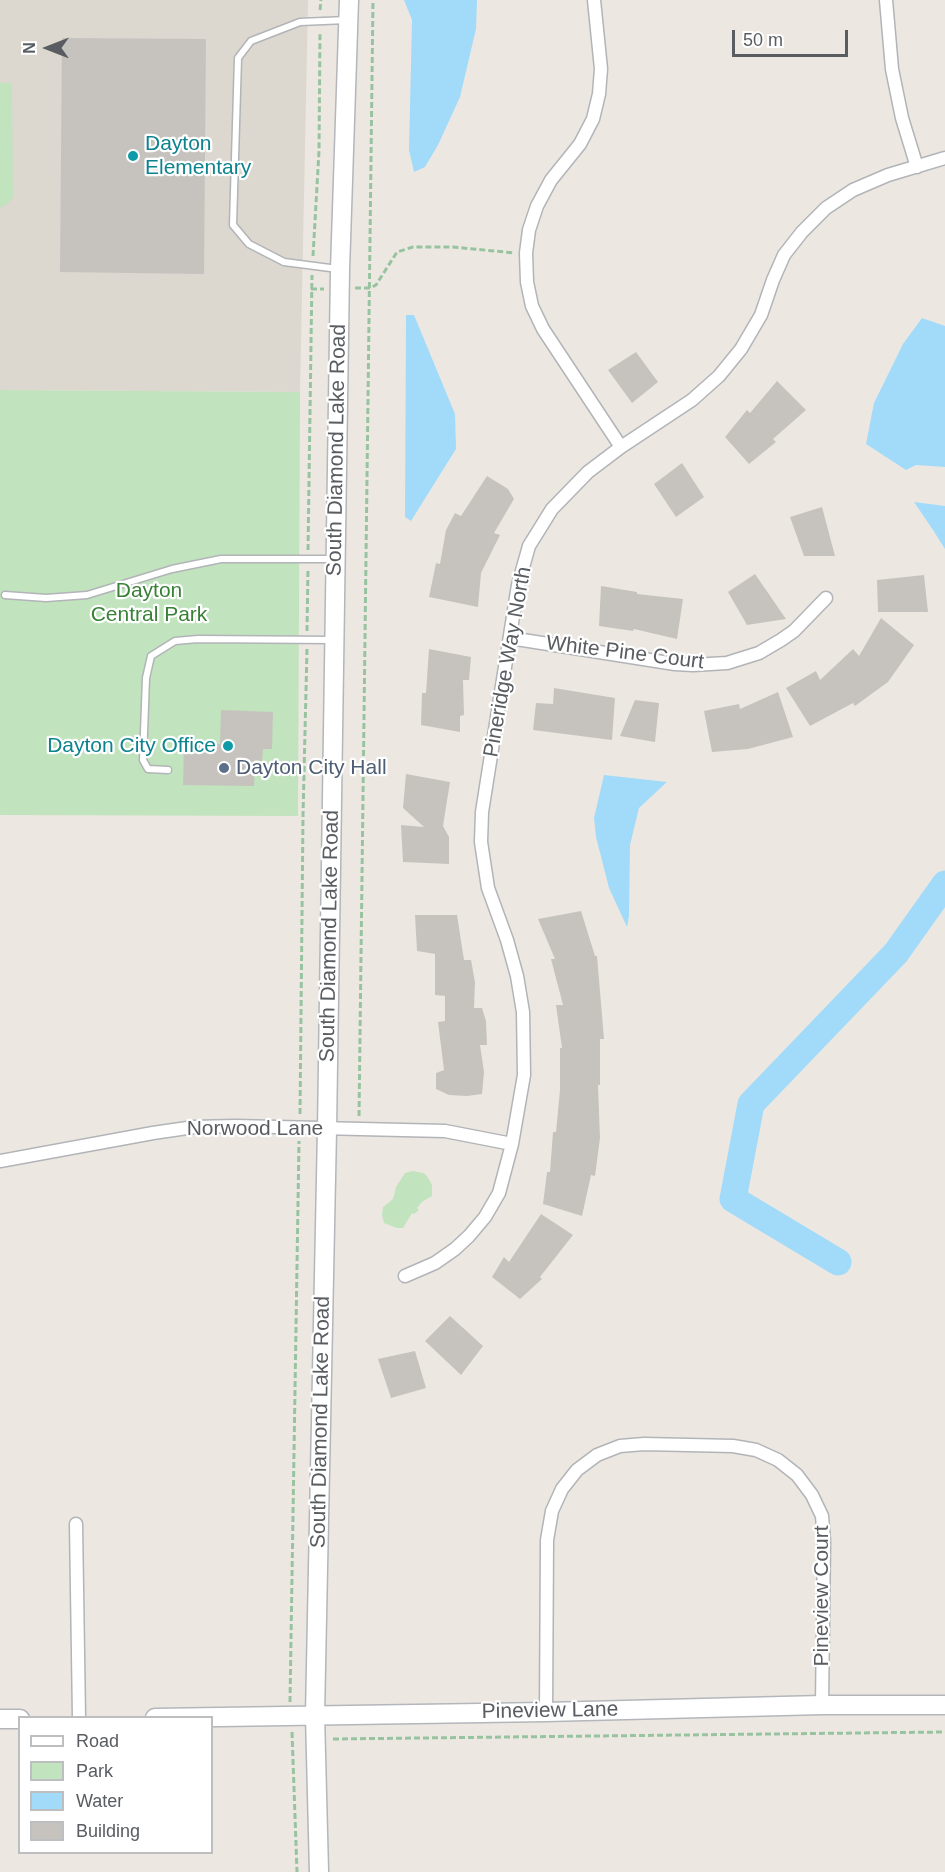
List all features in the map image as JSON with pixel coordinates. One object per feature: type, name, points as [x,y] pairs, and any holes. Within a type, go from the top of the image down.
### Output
[{"type":"street","name":"South Diamond Lake Road","points":[[319,1872],[315,1715],[327,1129],[340,270],[349,0]]},
{"type":"street","points":[[594,0],[601,69],[597,103],[593,119],[580,144],[550,180],[537,206],[529,230],[526,253],[527,282],[532,306],[543,329],[621,447]]},
{"type":"street","points":[[886,0],[892,69],[902,118],[917,167]]},
{"type":"street","name":"Pineridge Way North","points":[[405,1276],[435,1263],[455,1249],[480,1223],[499,1193],[512,1144],[524,1075],[522,1012],[517,976],[488,888],[481,842],[483,803],[518,585],[529,546],[552,509],[588,472],[692,400],[719,376],[741,349],[760,315],[772,280],[784,255],[802,232],[826,208],[853,190],[888,175],[945,158]]},
{"type":"street","name":"White Pine Court","points":[[510,638],[675,664],[727,663],[759,653],[782,640],[795,631],[826,598]]},
{"type":"street","name":"Norwood Lane","points":[[0,1161],[153,1132],[194,1127],[445,1131],[512,1144]]},
{"type":"street","name":"Pineview Court","points":[[546,1712],[547,1540],[552,1511],[562,1489],[577,1470],[597,1455],[620,1446],[644,1444],[733,1446],[756,1450],[778,1460],[797,1475],[812,1495],[822,1516],[824,1541],[822,1705]]},
{"type":"street","points":[[76,1524],[79,1716]]},
{"type":"street","name":"Pineview Lane","points":[[213,1717],[822,1705],[945,1705]]},
{"type":"street","points":[[0,1719],[18,1719]]},
{"type":"lane","points":[[340,270],[284,262],[249,244],[233,225],[238,58],[251,41],[300,22],[348,20]]},
{"type":"lane","points":[[5,595],[46,598],[78,596],[114,588],[194,564],[232,559],[335,559]]},
{"type":"lane","points":[[168,770],[148,769],[143,760],[146,678],[151,656],[175,641],[198,639],[334,640]]},
{"type":"path","points":[[290,1700],[311,289],[319,151],[321,0]]},
{"type":"path","points":[[358,1129],[373,0]]},
{"type":"path","points":[[311,289],[370,288],[376,285],[397,252],[412,247],[453,247],[526,253]]},
{"type":"path","points":[[292,1731],[297,1872]]},
{"type":"path","points":[[333,1739],[945,1732]]},
{"type":"shaded area","points":[[0,0],[308,0],[300,392],[0,390]]},
{"type":"green space","points":[[0,83],[12,83],[13,198],[3,207],[0,207]]},
{"type":"green space","name":"Dayton Central Park","points":[[0,390],[300,392],[298,816],[0,815]]},
{"type":"green space","points":[[413,1171],[427,1176],[432,1185],[432,1196],[422,1202],[417,1208],[419,1210],[412,1213],[403,1228],[384,1223],[383,1207],[393,1199],[396,1187],[405,1173]]},
{"type":"water","points":[[404,0],[477,0],[476,29],[460,97],[425,167],[414,172],[409,150],[412,20]]},
{"type":"water","points":[[406,315],[414,315],[455,414],[456,449],[411,521],[405,517]]},
{"type":"water","points":[[922,318],[945,326],[945,467],[916,465],[906,470],[866,444],[874,403],[903,344]]},
{"type":"water","points":[[914,502],[945,506],[945,549],[933,530]]},
{"type":"water","points":[[604,775],[667,782],[639,808],[630,845],[627,927],[609,888],[596,837],[594,818]]},
{"type":"building","name":"Dayton Elementary","points":[[62,38],[206,39],[204,274],[60,272]]},
{"type":"building","points":[[636,352],[658,382],[632,403],[608,370]]},
{"type":"building","points":[[777,381],[806,410],[773,439],[776,442],[749,464],[725,437],[747,410],[750,413]]},
{"type":"building","points":[[682,463],[704,497],[676,517],[654,484]]},
{"type":"building","points":[[487,476],[508,489],[514,499],[494,533],[500,535],[481,573],[478,607],[429,597],[436,563],[440,564],[446,530],[455,513],[461,516]]},
{"type":"building","points":[[822,507],[835,556],[804,556],[790,517]]},
{"type":"building","points":[[755,574],[786,619],[747,625],[728,592]]},
{"type":"building","points":[[924,575],[928,612],[878,612],[877,580]]},
{"type":"building","points":[[601,586],[637,592],[637,594],[683,599],[677,639],[634,629],[633,631],[599,626]]},
{"type":"building","points":[[881,618],[914,645],[888,682],[855,706],[853,703],[810,726],[786,688],[816,671],[820,680],[853,649],[859,656]]},
{"type":"building","points":[[429,649],[471,657],[469,680],[463,680],[464,715],[460,716],[460,732],[421,725],[422,693],[426,693]]},
{"type":"building","points":[[554,688],[615,698],[612,740],[533,730],[536,703],[553,704]]},
{"type":"building","points":[[778,692],[793,737],[748,749],[712,752],[704,711],[739,704],[740,709]]},
{"type":"building","points":[[635,700],[659,703],[655,742],[620,736]]},
{"type":"building","name":"Dayton City Office","points":[[221,710],[273,712],[272,749],[263,749],[262,761],[255,760],[254,786],[183,785],[184,743],[220,744]]},
{"type":"building","points":[[406,774],[450,782],[443,826],[449,837],[449,864],[403,862],[401,825],[424,827],[403,808]]},
{"type":"building","points":[[581,911],[595,956],[597,956],[604,1039],[600,1039],[600,1085],[598,1085],[600,1138],[595,1176],[591,1175],[582,1216],[543,1204],[547,1172],[550,1172],[553,1132],[556,1132],[560,1090],[560,1048],[562,1048],[556,1005],[563,1005],[551,959],[555,959],[538,919]]},
{"type":"building","points":[[415,915],[457,915],[464,960],[471,960],[475,982],[474,1008],[482,1008],[486,1021],[487,1045],[480,1045],[484,1072],[482,1094],[449,1095],[436,1089],[436,1073],[444,1070],[438,1022],[445,1021],[445,996],[435,995],[435,954],[417,951]]},
{"type":"building","points":[[541,1214],[573,1235],[540,1277],[542,1279],[520,1299],[492,1277],[504,1257],[509,1262]]},
{"type":"building","points":[[450,1316],[483,1346],[461,1375],[425,1341]]},
{"type":"building","points":[[415,1351],[426,1388],[391,1398],[378,1359]]},
{"type":"waterway","points":[[838,1262],[733,1199],[751,1104],[896,953],[945,884]]},
{"type":"place","name":"Dayton Elementary","points":[[133,156]]},
{"type":"place","name":"Dayton City Office","points":[[228,746]]},
{"type":"place","name":"Dayton City Hall","points":[[224,768]]}]
